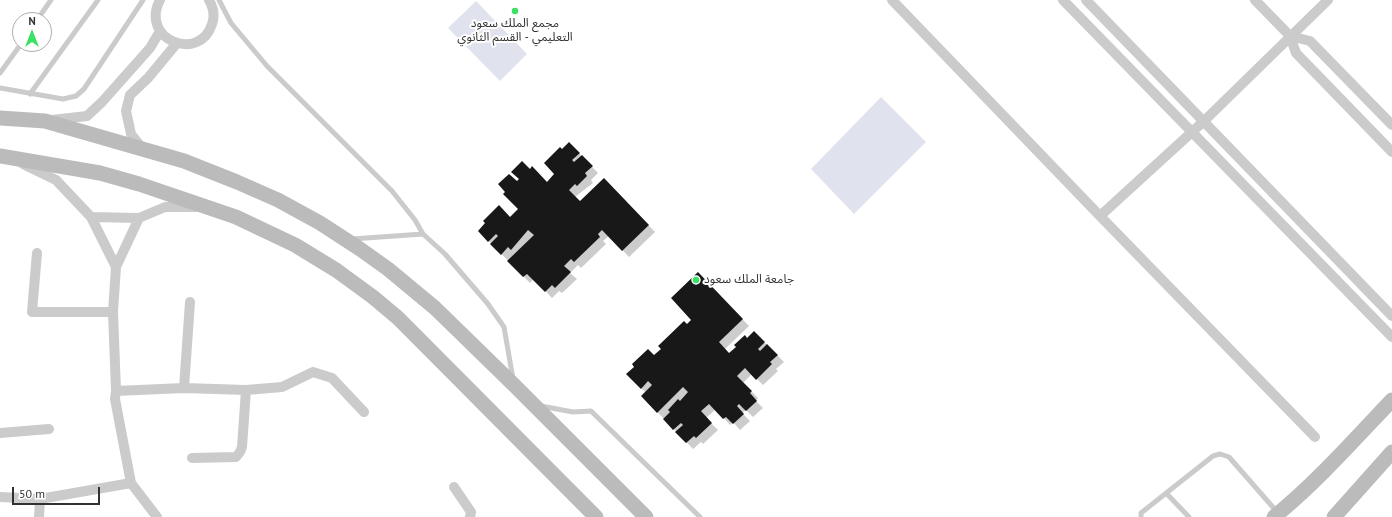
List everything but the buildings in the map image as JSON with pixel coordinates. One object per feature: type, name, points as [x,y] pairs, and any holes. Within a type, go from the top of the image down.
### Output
[{"type":"street","points":[[160,0],[155,14],[160,31],[168,39],[182,44],[192,43],[201,39],[208,32],[214,17],[209,0]]},
{"type":"street","points":[[892,0],[1315,437]]},
{"type":"street","points":[[1063,0],[1392,338]]},
{"type":"street","points":[[1086,0],[1392,316]]},
{"type":"street","points":[[1255,0],[1290,36],[1296,54],[1392,152]]},
{"type":"street","points":[[1100,216],[1204,121],[1328,0]]},
{"type":"street","points":[[0,118],[44,120],[87,116],[102,102],[150,48],[160,31]]},
{"type":"street","points":[[1290,36],[1310,41],[1392,125]]},
{"type":"street","points":[[143,150],[131,134],[126,111],[130,95],[148,78],[177,43]]},
{"type":"street","points":[[44,120],[184,161],[237,182],[278,200],[320,223],[346,240],[388,269],[440,314],[515,386],[646,517]]},
{"type":"street","points":[[5,157],[100,173],[139,184],[236,217],[295,245],[336,270],[373,297],[398,318],[596,517]]},
{"type":"street","points":[[5,157],[56,180],[91,217],[116,267]]},
{"type":"street","points":[[91,217],[139,218],[165,207],[207,207]]},
{"type":"street","points":[[139,218],[116,267],[113,312],[115,399],[131,483],[157,517]]},
{"type":"street","points":[[37,254],[32,312],[113,312]]},
{"type":"street","points":[[184,388],[190,302]]},
{"type":"street","points":[[116,392],[184,388],[246,390],[282,387],[313,372],[332,378],[364,412]]},
{"type":"street","points":[[192,458],[236,457],[239,454],[243,442],[246,390]]},
{"type":"street","points":[[1276,515],[1335,460],[1392,400]]},
{"type":"street","points":[[0,433],[49,429]]},
{"type":"street","points":[[1334,517],[1392,452]]},
{"type":"street","points":[[0,497],[40,499],[131,483]]},
{"type":"street","points":[[454,487],[472,515]]},
{"type":"street","points":[[39,517],[40,499]]},
{"type":"lane","points":[[43,12],[51,0]]},
{"type":"lane","points":[[30,94],[98,0]]},
{"type":"lane","points":[[0,88],[63,99],[76,96],[84,89],[143,0]]},
{"type":"lane","points":[[219,0],[231,23],[267,66],[392,191],[415,220],[423,234],[445,254],[483,298],[504,327],[515,386]]},
{"type":"lane","points":[[0,74],[15,52]]},
{"type":"lane","points":[[346,240],[423,234]]},
{"type":"lane","points":[[533,404],[573,412],[591,411],[700,517]]},
{"type":"lane","points":[[1141,517],[1141,513],[1166,493],[1213,456],[1220,454],[1229,457],[1276,515]]},
{"type":"lane","points":[[1166,493],[1189,517]]},
{"type":"shaded area","points":[[476,1],[527,54],[500,81],[448,28]]},
{"type":"shaded area","points":[[881,97],[926,142],[854,214],[811,169]]},
{"type":"place","name":"مجمع الملك سعود التعليمي - القسم الثانوي","points":[[515,11]]},
{"type":"place","name":"جامعة الملك سعود","points":[[696,280]]}]
